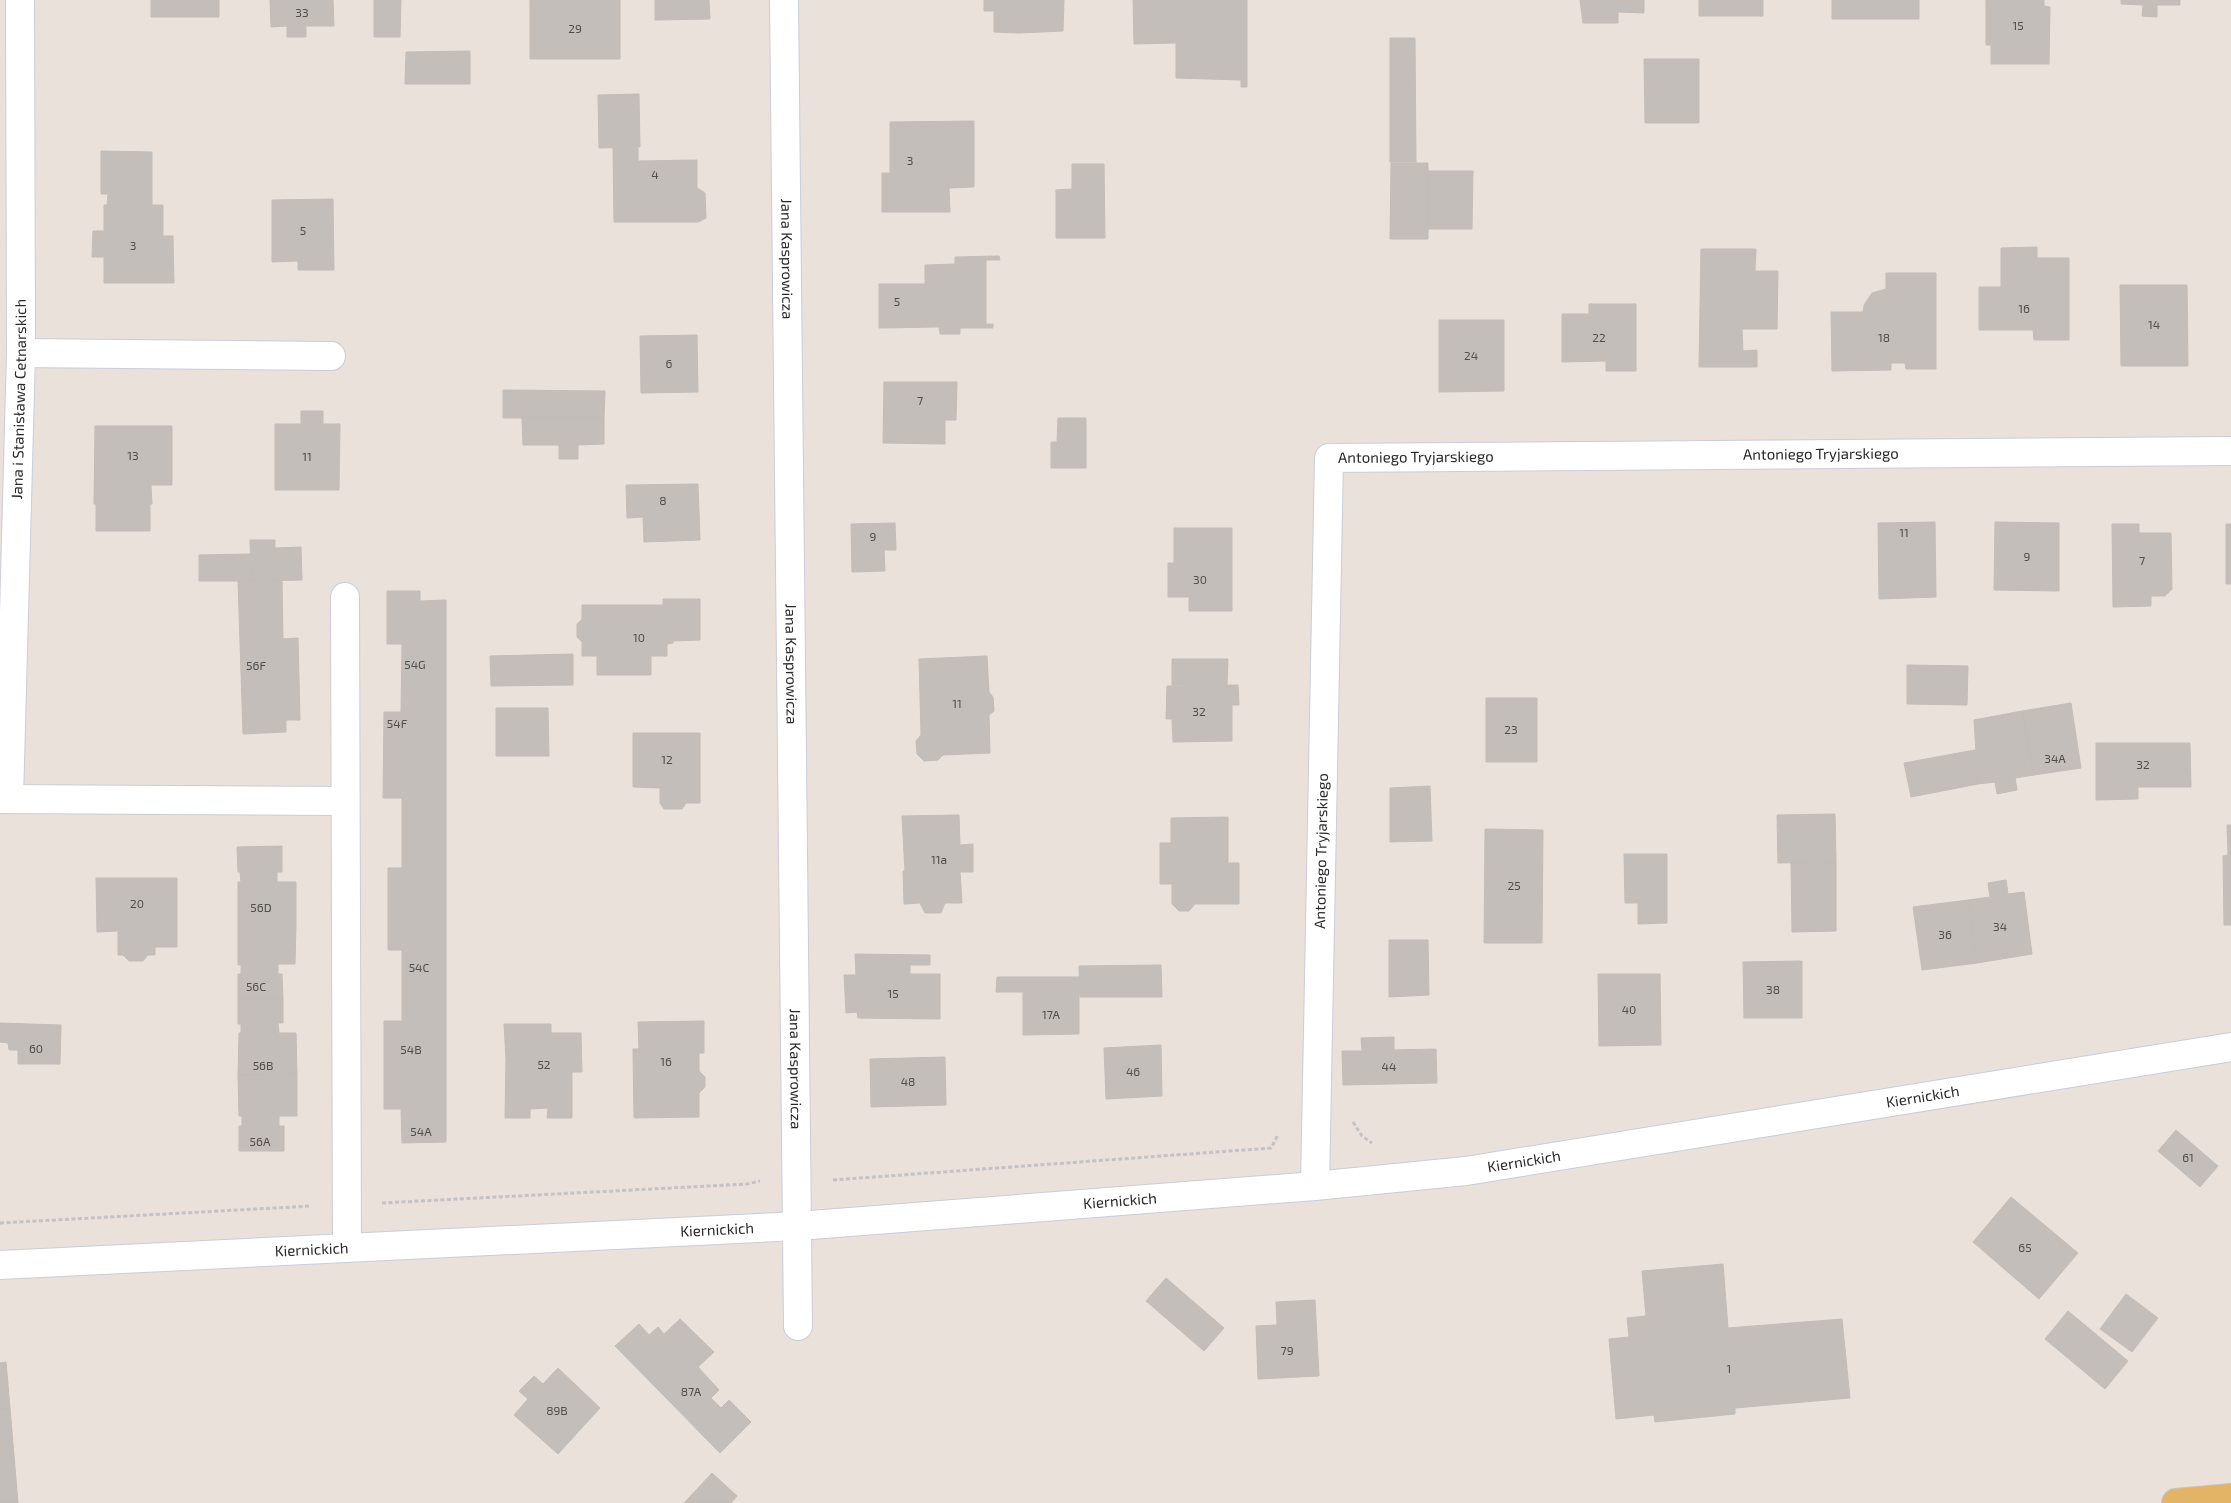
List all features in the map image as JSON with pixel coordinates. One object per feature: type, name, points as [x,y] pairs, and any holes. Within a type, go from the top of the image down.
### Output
[{"type":"main road","points":[[2176,1503],[2231,1498]]},
{"type":"street","name":"Jana i Stanisława Cetnarskich","points":[[4,799],[21,353],[20,0]]},
{"type":"street","name":"Jana Kasprowicza","points":[[784,0],[798,1326]]},
{"type":"street","points":[[21,353],[331,356]]},
{"type":"street","name":"Antoniego Tryjarskiego","points":[[1315,1186],[1329,458],[2231,451]]},
{"type":"street","points":[[345,597],[347,1248]]},
{"type":"street","points":[[4,799],[345,802]]},
{"type":"street","name":"Kiernickich","points":[[0,1265],[798,1226],[1315,1186],[1476,1169],[2231,1047]]},
{"type":"path","points":[[0,1223],[747,1184],[797,1173],[821,1172],[834,1180],[1271,1148],[1284,1126],[1352,1120],[1362,1136],[1376,1145]]},
{"type":"building","points":[[151,0],[219,0],[219,17],[151,17]]},
{"type":"building","points":[[270,0],[333,0],[334,26],[306,26],[306,37],[287,37],[287,26],[271,27]]},
{"type":"building","points":[[374,0],[401,0],[400,37],[374,37]]},
{"type":"building","points":[[530,0],[620,0],[620,59],[530,59]]},
{"type":"building","points":[[655,0],[709,0],[710,19],[655,20]]},
{"type":"building","points":[[984,0],[1064,0],[1063,31],[994,32],[994,11],[984,11]]},
{"type":"building","points":[[1133,0],[1247,0],[1247,87],[1241,87],[1241,80],[1176,78],[1176,43],[1134,44]]},
{"type":"building","points":[[1580,0],[1644,0],[1644,13],[1618,12],[1618,23],[1583,23]]},
{"type":"building","points":[[1699,0],[1763,0],[1763,16],[1699,16]]},
{"type":"building","points":[[1832,0],[1919,0],[1919,19],[1832,19]]},
{"type":"building","points":[[1986,0],[2044,0],[2044,6],[2050,7],[2049,64],[1991,64],[1991,45],[1986,45]]},
{"type":"building","points":[[2121,0],[2180,0],[2180,5],[2157,5],[2157,17],[2142,16],[2143,5],[2121,4]]},
{"type":"building","points":[[1390,38],[1415,38],[1416,162],[1390,162]]},
{"type":"building","points":[[470,51],[470,84],[405,84],[406,52]]},
{"type":"building","points":[[1644,59],[1672,59],[1672,123],[1645,123]]},
{"type":"building","points":[[1672,59],[1699,59],[1699,123],[1672,123]]},
{"type":"building","points":[[639,94],[640,147],[599,148],[598,95]]},
{"type":"building","points":[[974,121],[974,187],[949,188],[950,212],[882,212],[882,173],[890,173],[890,122]]},
{"type":"building","points":[[613,148],[638,148],[638,161],[697,160],[697,188],[705,193],[706,218],[698,222],[614,222]]},
{"type":"building","points":[[101,151],[152,152],[152,206],[107,205],[108,194],[101,194]]},
{"type":"building","points":[[1391,163],[1428,163],[1428,239],[1390,239]]},
{"type":"building","points":[[1072,164],[1104,164],[1105,238],[1056,238],[1056,190],[1072,189]]},
{"type":"building","points":[[1427,171],[1473,171],[1472,229],[1427,229]]},
{"type":"building","points":[[333,199],[334,270],[298,270],[298,261],[272,262],[272,200]]},
{"type":"building","points":[[104,205],[163,205],[163,236],[173,236],[174,283],[104,283],[104,257],[92,257],[93,231],[104,231]]},
{"type":"building","points":[[2037,247],[2037,258],[2069,258],[2069,340],[2034,340],[2033,330],[1979,330],[1979,287],[2001,287],[2001,248]]},
{"type":"building","points":[[1701,249],[1756,249],[1755,271],[1778,271],[1777,329],[1742,329],[1743,351],[1757,350],[1757,367],[1699,367]]},
{"type":"building","points":[[999,256],[1000,260],[986,260],[986,324],[993,324],[993,328],[960,328],[960,334],[940,334],[939,327],[879,328],[879,284],[925,284],[925,265],[955,264],[955,257]]},
{"type":"building","points":[[1886,273],[1936,273],[1936,369],[1906,369],[1905,363],[1891,363],[1891,370],[1832,371],[1831,312],[1863,312],[1864,305],[1872,293],[1886,289]]},
{"type":"building","points":[[2120,285],[2187,285],[2188,366],[2121,366]]},
{"type":"building","points":[[1589,304],[1636,304],[1636,371],[1606,371],[1606,361],[1562,362],[1562,314],[1589,314]]},
{"type":"building","points":[[1439,320],[1504,320],[1504,391],[1439,392]]},
{"type":"building","points":[[697,335],[698,392],[641,393],[640,336]]},
{"type":"building","points":[[884,382],[957,382],[956,420],[945,420],[945,444],[883,443]]},
{"type":"building","points":[[503,390],[605,391],[604,418],[503,418]]},
{"type":"building","points":[[301,411],[323,411],[323,424],[340,424],[339,490],[275,490],[275,424],[301,424]]},
{"type":"building","points":[[522,418],[604,418],[604,444],[578,445],[578,459],[559,459],[559,445],[523,445]]},
{"type":"building","points":[[1058,418],[1086,418],[1086,468],[1051,468],[1051,442],[1057,442]]},
{"type":"building","points":[[95,426],[172,426],[172,485],[151,485],[152,504],[94,504]]},
{"type":"building","points":[[698,484],[700,540],[644,542],[643,517],[627,518],[626,485]]},
{"type":"building","points":[[96,504],[150,504],[150,531],[96,531]]},
{"type":"building","points":[[1935,522],[1936,597],[1879,599],[1878,523]]},
{"type":"building","points":[[1995,522],[2059,523],[2059,591],[1994,590]]},
{"type":"building","points":[[895,523],[896,550],[884,550],[885,571],[852,572],[851,524]]},
{"type":"building","points":[[2112,524],[2139,524],[2139,533],[2171,533],[2172,589],[2165,596],[2151,596],[2151,606],[2113,607]]},
{"type":"building","points":[[2226,524],[2231,524],[2231,584],[2226,584]]},
{"type":"building","points":[[1174,528],[1232,528],[1232,611],[1189,611],[1189,597],[1168,597],[1168,563],[1174,563]]},
{"type":"building","points":[[250,540],[275,540],[275,548],[301,547],[302,580],[251,581]]},
{"type":"building","points":[[250,554],[251,581],[199,581],[199,555]]},
{"type":"building","points":[[282,580],[283,639],[298,638],[300,720],[286,720],[286,732],[243,734],[238,581]]},
{"type":"building","points":[[387,591],[420,591],[420,601],[446,600],[446,1142],[402,1143],[401,1109],[384,1109],[384,1021],[402,1021],[402,950],[388,950],[388,868],[402,868],[402,798],[383,798],[384,712],[401,712],[402,644],[387,644]]},
{"type":"building","points":[[663,599],[700,599],[700,640],[673,641],[673,643],[667,644],[667,656],[651,656],[651,675],[597,675],[597,656],[582,656],[582,642],[577,637],[577,624],[582,619],[582,605],[663,605]]},
{"type":"building","points":[[573,654],[573,685],[491,686],[490,656]]},
{"type":"building","points":[[987,656],[989,692],[993,697],[994,711],[989,715],[990,753],[943,755],[938,760],[924,761],[917,754],[916,741],[921,735],[919,659]]},
{"type":"building","points":[[1172,659],[1228,659],[1227,685],[1172,685]]},
{"type":"building","points":[[1907,665],[1968,666],[1967,705],[1907,704]]},
{"type":"building","points":[[1238,685],[1239,705],[1232,705],[1232,741],[1173,742],[1172,719],[1166,719],[1167,686]]},
{"type":"building","points":[[1486,698],[1537,698],[1537,762],[1486,762]]},
{"type":"building","points":[[2071,703],[2081,768],[2034,775],[2022,711]]},
{"type":"building","points":[[496,708],[548,708],[549,756],[496,756]]},
{"type":"building","points":[[2022,711],[2034,775],[2015,778],[2017,790],[1997,794],[1995,782],[1978,784],[1974,720]]},
{"type":"building","points":[[633,733],[700,733],[700,803],[686,803],[682,809],[664,809],[660,803],[660,788],[633,787]]},
{"type":"building","points":[[2096,743],[2190,743],[2191,787],[2138,787],[2138,799],[2096,800]]},
{"type":"building","points":[[1975,750],[1978,784],[1911,797],[1904,763]]},
{"type":"building","points":[[1430,786],[1432,841],[1390,842],[1390,788]]},
{"type":"building","points":[[1835,814],[1836,862],[1778,863],[1777,815]]},
{"type":"building","points":[[959,815],[960,845],[973,844],[973,872],[960,872],[962,903],[945,903],[941,913],[925,913],[920,903],[904,904],[903,871],[905,871],[902,816]]},
{"type":"building","points":[[1228,817],[1228,863],[1239,863],[1239,904],[1195,904],[1189,911],[1179,911],[1172,904],[1172,884],[1160,884],[1160,843],[1171,843],[1171,818]]},
{"type":"building","points":[[2227,825],[2231,825],[2231,925],[2224,925],[2223,856],[2228,855]]},
{"type":"building","points":[[1485,829],[1543,830],[1542,943],[1484,943]]},
{"type":"building","points":[[282,846],[282,872],[277,872],[277,882],[296,882],[296,923],[238,923],[238,882],[241,882],[240,872],[238,872],[237,847]]},
{"type":"building","points":[[1624,854],[1667,854],[1667,923],[1638,924],[1638,903],[1625,903]]},
{"type":"building","points":[[1836,862],[1836,931],[1792,932],[1791,863]]},
{"type":"building","points":[[96,878],[177,878],[177,947],[155,947],[155,955],[148,955],[143,961],[129,961],[123,955],[118,955],[118,931],[97,932]]},
{"type":"building","points":[[2006,880],[2008,894],[2024,892],[2032,954],[1977,963],[1968,900],[1990,897],[1988,883]]},
{"type":"building","points":[[1968,900],[1977,963],[1922,970],[1913,907]]},
{"type":"building","points":[[238,923],[296,923],[295,964],[278,964],[278,974],[282,974],[283,999],[238,999],[238,974],[241,974],[241,965],[238,965]]},
{"type":"building","points":[[1389,940],[1428,940],[1429,995],[1389,997]]},
{"type":"building","points":[[855,954],[930,955],[930,965],[910,965],[910,974],[940,974],[940,1019],[858,1018],[857,1012],[846,1013],[844,975],[856,975]]},
{"type":"building","points":[[1802,961],[1802,1018],[1744,1018],[1743,962]]},
{"type":"building","points":[[1161,965],[1162,997],[1080,997],[1079,966]]},
{"type":"building","points":[[1598,974],[1660,974],[1661,1045],[1599,1046]]},
{"type":"building","points":[[997,977],[1079,977],[1079,1034],[1023,1035],[1023,992],[996,992]]},
{"type":"building","points":[[238,999],[283,999],[283,1023],[278,1023],[279,1033],[296,1033],[297,1074],[238,1075],[241,1024],[238,1024]]},
{"type":"building","points":[[704,1021],[704,1053],[699,1053],[699,1071],[705,1077],[705,1087],[699,1093],[699,1117],[634,1118],[633,1049],[639,1049],[638,1022]]},
{"type":"building","points":[[0,1023],[61,1025],[60,1064],[18,1064],[18,1050],[9,1050],[8,1043],[0,1042]]},
{"type":"building","points":[[504,1024],[551,1024],[551,1033],[581,1033],[582,1072],[572,1072],[572,1118],[547,1118],[548,1108],[530,1109],[530,1118],[505,1118],[506,1059]]},
{"type":"building","points":[[1394,1037],[1394,1050],[1436,1049],[1437,1083],[1343,1085],[1342,1051],[1362,1051],[1361,1038]]},
{"type":"building","points":[[1161,1045],[1162,1096],[1106,1099],[1104,1048]]},
{"type":"building","points":[[945,1057],[946,1105],[871,1107],[870,1059]]},
{"type":"building","points":[[297,1074],[297,1116],[279,1116],[279,1126],[284,1126],[284,1151],[239,1151],[239,1126],[242,1126],[242,1116],[239,1116],[238,1075]]},
{"type":"building","points":[[2176,1130],[2218,1166],[2200,1187],[2158,1151]]},
{"type":"building","points":[[2011,1197],[2078,1253],[2039,1299],[1973,1242]]},
{"type":"building","points":[[1723,1264],[1728,1328],[1842,1319],[1850,1398],[1735,1408],[1735,1414],[1655,1422],[1654,1415],[1616,1419],[1609,1339],[1629,1337],[1627,1318],[1646,1316],[1642,1271]]},
{"type":"building","points":[[1166,1278],[1224,1328],[1204,1351],[1146,1301]]},
{"type":"building","points":[[2126,1294],[2158,1318],[2132,1352],[2100,1329]]},
{"type":"building","points":[[1315,1300],[1319,1376],[1258,1379],[1256,1326],[1277,1325],[1276,1302]]},
{"type":"building","points":[[2068,1311],[2128,1361],[2105,1389],[2045,1339]]},
{"type":"building","points":[[680,1319],[714,1352],[698,1367],[719,1390],[711,1398],[721,1408],[729,1400],[751,1422],[720,1453],[615,1346],[639,1324],[649,1335],[658,1327],[664,1334]]},
{"type":"building","points":[[6,1362],[10,1408],[0,1409],[0,1363]]},
{"type":"building","points":[[558,1368],[600,1408],[558,1454],[514,1415],[528,1399],[519,1391],[534,1376],[543,1384]]},
{"type":"building","points":[[10,1408],[18,1503],[0,1503],[0,1409]]},
{"type":"building","points":[[712,1473],[737,1496],[731,1503],[684,1503]]}]
